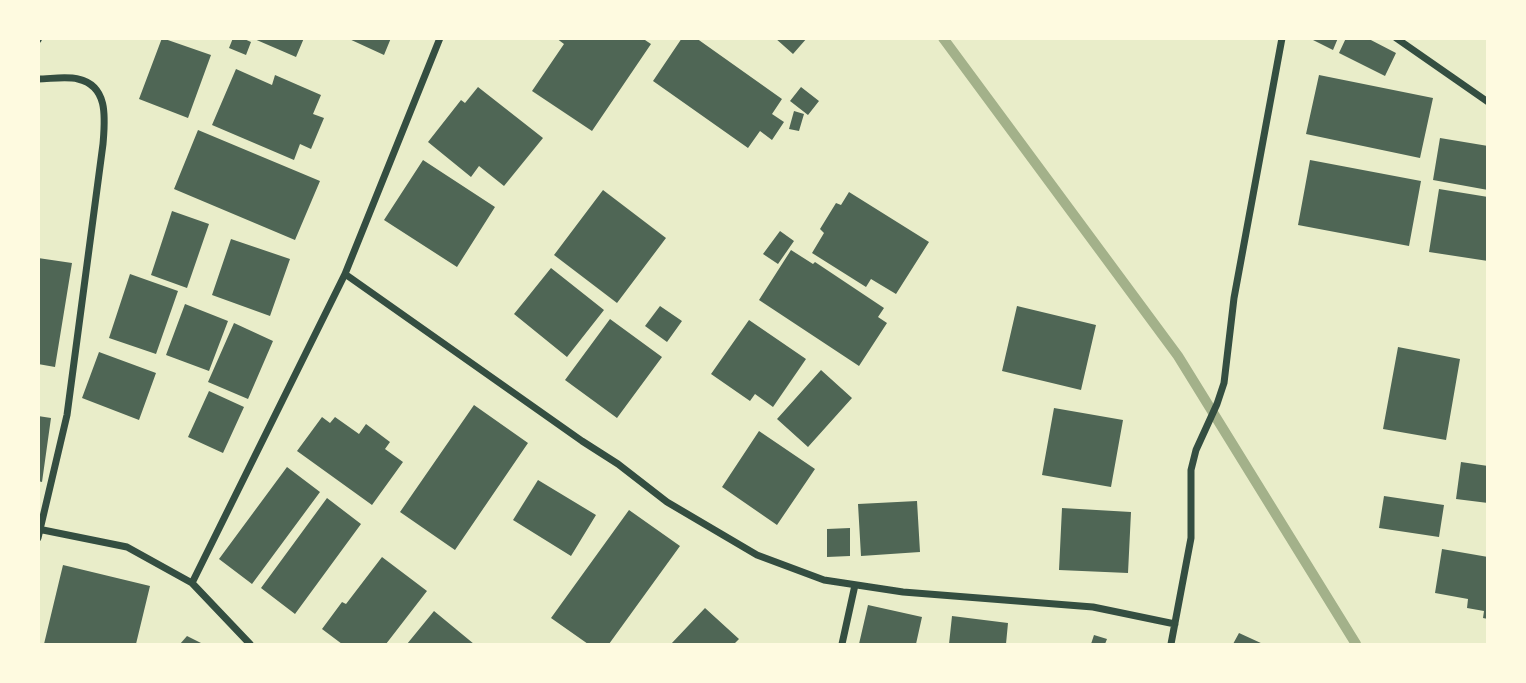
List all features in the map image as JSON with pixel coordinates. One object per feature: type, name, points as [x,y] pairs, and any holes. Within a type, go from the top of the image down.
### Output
[{"type":"street","points":[[192,583],[345,274],[440,38]]},
{"type":"street","points":[[1171,645],[1191,538],[1191,470],[1196,450],[1224,383],[1234,298],[1282,38]]},
{"type":"street","points":[[1396,38],[1488,102]]},
{"type":"street","points":[[38,79],[78,79],[95,88],[105,106],[103,144],[67,415],[39,532],[127,547],[192,583],[250,645]]},
{"type":"street","points":[[345,274],[618,464],[667,502],[757,555],[824,580],[903,592],[1093,607],[1175,624]]},
{"type":"street","points":[[842,645],[855,585]]},
{"type":"building","points":[[162,38],[211,55],[188,118],[139,99]]},
{"type":"building","points":[[233,38],[251,42],[246,55],[229,48]]},
{"type":"building","points":[[252,38],[304,38],[296,57]]},
{"type":"building","points":[[347,38],[391,38],[384,55]]},
{"type":"building","points":[[556,38],[642,38],[651,44],[592,131],[532,91],[564,44]]},
{"type":"building","points":[[682,38],[696,38],[782,99],[772,114],[784,122],[772,140],[760,131],[748,148],[653,81]]},
{"type":"building","points":[[775,38],[807,38],[793,54]]},
{"type":"building","points":[[1338,38],[1333,50],[1313,40]]},
{"type":"building","points":[[1346,38],[1367,38],[1396,53],[1385,76],[1339,53]]},
{"type":"building","points":[[236,69],[272,85],[275,75],[321,95],[313,114],[324,118],[311,149],[300,144],[294,160],[212,125]]},
{"type":"building","points":[[1319,75],[1433,98],[1420,158],[1306,134]]},
{"type":"building","points":[[478,87],[543,138],[504,186],[479,166],[471,177],[428,142],[461,100],[465,103]]},
{"type":"building","points":[[801,87],[819,101],[808,115],[790,101]]},
{"type":"building","points":[[794,111],[804,114],[799,131],[789,129]]},
{"type":"building","points":[[198,130],[320,181],[295,240],[174,189]]},
{"type":"building","points":[[1440,138],[1488,146],[1488,190],[1433,180]]},
{"type":"building","points":[[423,160],[495,207],[457,267],[384,220]]},
{"type":"building","points":[[1310,160],[1421,181],[1409,246],[1298,225]]},
{"type":"building","points":[[1439,189],[1488,197],[1488,261],[1429,252]]},
{"type":"building","points":[[603,190],[666,238],[617,303],[554,255]]},
{"type":"building","points":[[849,192],[929,242],[896,294],[871,279],[866,287],[812,253],[824,233],[820,229],[836,203],[841,205]]},
{"type":"building","points":[[172,211],[209,224],[187,288],[151,275]]},
{"type":"building","points":[[780,231],[794,241],[778,264],[763,254]]},
{"type":"building","points":[[231,239],[290,259],[270,316],[212,295]]},
{"type":"building","points":[[791,250],[813,264],[815,262],[884,308],[878,317],[887,323],[859,366],[759,300]]},
{"type":"building","points":[[38,258],[72,263],[55,367],[38,364]]},
{"type":"building","points":[[551,268],[604,310],[567,357],[514,314]]},
{"type":"building","points":[[130,274],[178,291],[156,354],[109,338]]},
{"type":"building","points":[[185,304],[228,321],[209,371],[166,355]]},
{"type":"building","points":[[660,306],[682,321],[667,342],[645,326]]},
{"type":"building","points":[[1017,306],[1096,325],[1081,390],[1002,371]]},
{"type":"building","points":[[610,319],[662,357],[617,418],[565,380]]},
{"type":"building","points":[[749,320],[806,359],[773,407],[755,394],[750,401],[711,374]]},
{"type":"building","points":[[234,323],[273,341],[248,399],[208,382]]},
{"type":"building","points":[[1398,347],[1460,359],[1446,440],[1383,429]]},
{"type":"building","points":[[99,352],[156,373],[139,420],[82,398]]},
{"type":"building","points":[[821,370],[852,398],[808,447],[777,419]]},
{"type":"building","points":[[209,391],[244,407],[223,453],[188,437]]},
{"type":"building","points":[[474,405],[528,443],[455,550],[400,512]]},
{"type":"building","points":[[1054,408],[1123,420],[1111,487],[1042,475]]},
{"type":"building","points":[[38,416],[51,418],[42,482],[38,481]]},
{"type":"building","points":[[322,417],[330,423],[335,417],[359,434],[366,424],[390,442],[385,449],[403,462],[372,505],[297,451]]},
{"type":"building","points":[[759,431],[815,469],[777,525],[722,487]]},
{"type":"building","points":[[1461,462],[1488,466],[1488,503],[1456,499]]},
{"type":"building","points":[[287,467],[320,492],[252,584],[219,559]]},
{"type":"building","points":[[538,480],[596,515],[571,556],[513,520]]},
{"type":"building","points":[[1384,496],[1444,505],[1439,537],[1379,528]]},
{"type":"building","points":[[327,498],[361,524],[295,614],[261,588]]},
{"type":"building","points":[[917,501],[920,552],[861,556],[858,504]]},
{"type":"building","points":[[1062,508],[1131,512],[1128,573],[1059,570]]},
{"type":"building","points":[[629,510],[680,546],[609,644],[588,644],[551,618]]},
{"type":"building","points":[[850,528],[850,556],[827,557],[827,529]]},
{"type":"building","points":[[1442,549],[1488,557],[1488,619],[1483,618],[1484,611],[1467,608],[1468,599],[1435,593]]},
{"type":"building","points":[[382,557],[427,591],[386,644],[342,644],[322,629],[342,602],[346,604]]},
{"type":"building","points":[[63,565],[150,586],[136,644],[44,644]]},
{"type":"building","points":[[868,605],[922,617],[916,644],[859,644]]},
{"type":"building","points":[[705,608],[739,639],[734,644],[671,644]]},
{"type":"building","points":[[434,611],[474,644],[407,644]]},
{"type":"building","points":[[952,616],[1008,623],[1006,644],[949,644]]},
{"type":"building","points":[[1239,633],[1263,644],[1233,644]]},
{"type":"building","points":[[1094,635],[1107,639],[1105,644],[1091,644]]},
{"type":"building","points":[[187,636],[203,644],[180,644]]},
{"type":"waterway","points":[[943,38],[1178,356],[1356,644]]}]
